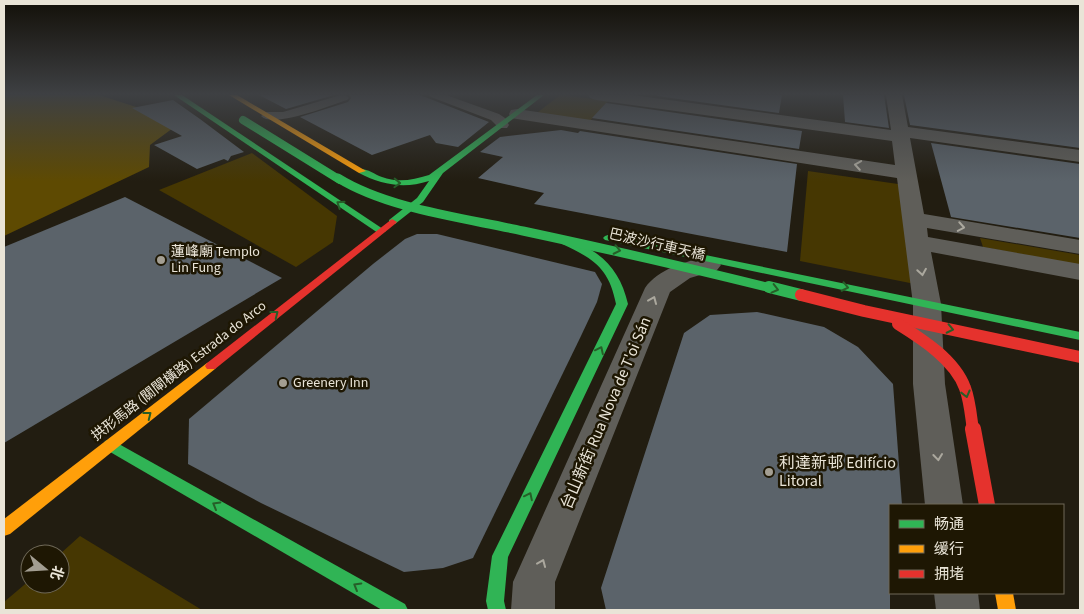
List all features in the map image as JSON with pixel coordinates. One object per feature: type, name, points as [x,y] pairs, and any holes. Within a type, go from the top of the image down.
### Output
[{"type":"main road","points":[[217,124],[376,234]]},
{"type":"main road","name":"巴波沙行車天橋","points":[[250,124],[347,184],[378,197],[417,208],[628,253],[864,311],[1080,357]]},
{"type":"main road","points":[[280,124],[379,181],[403,184],[429,179],[439,174],[499,124]]},
{"type":"main road","name":"拱形馬路 (關閘橫路) Estrada do Arco","points":[[4,529],[420,200],[439,174]]},
{"type":"main road","points":[[420,200],[1080,336]]},
{"type":"main road","points":[[497,610],[495,601],[500,556],[622,304],[621,286],[612,270],[595,256],[552,236]]},
{"type":"main road","points":[[864,311],[896,323],[925,341],[949,362],[965,387],[987,504]]},
{"type":"main road","points":[[110,445],[400,610]]},
{"type":"main road","points":[[1004,594],[1007,610]]},
{"type":"street","points":[[547,124],[906,173]]},
{"type":"street","points":[[812,124],[1080,156]]},
{"type":"street","points":[[898,124],[927,304],[929,384],[944,504]]},
{"type":"street","points":[[915,230],[1080,247]]},
{"type":"street","points":[[915,230],[1080,272]]},
{"type":"street","name":"台山新街 Rua Nova de T'oi Sán","points":[[533,610],[534,582],[658,288],[675,274],[700,266],[728,263]]},
{"type":"street","points":[[956,594],[958,610]]},
{"type":"shaded area","points":[[4,124],[165,124],[173,128],[150,145],[149,167],[4,236]]},
{"type":"shaded area","points":[[252,153],[337,216],[333,242],[296,267],[159,190]]},
{"type":"shaded area","points":[[808,171],[905,185],[920,285],[800,261]]},
{"type":"shaded area","points":[[980,238],[1080,255],[1080,265],[983,247]]},
{"type":"shaded area","points":[[80,536],[202,610],[4,610],[4,602],[20,588],[20,594],[70,594],[70,545]]},
{"type":"building","points":[[160,124],[206,124],[244,152],[231,156],[228,161],[224,159],[197,169],[154,145],[182,136]]},
{"type":"building","points":[[313,124],[487,124],[458,147],[436,143],[430,135],[372,155]]},
{"type":"building","points":[[630,124],[751,124],[802,131],[799,149]]},
{"type":"building","points":[[857,124],[888,124],[889,128]]},
{"type":"building","points":[[1080,124],[1080,148],[910,125]]},
{"type":"building","points":[[561,130],[578,133],[580,131],[797,164],[787,252],[534,204],[544,193],[478,178],[503,157],[480,152],[500,137]]},
{"type":"building","points":[[931,143],[1080,164],[1080,238],[951,217]]},
{"type":"building","name":"蓮峰廟 Templo Lin Fung","points":[[125,197],[282,278],[4,443],[4,247]]},
{"type":"building","points":[[417,234],[437,234],[595,272],[602,284],[597,302],[473,558],[443,568],[404,572],[261,503],[188,464],[189,419],[373,264],[405,239]]},
{"type":"building","name":"利達新邨 Edifício Litoral","points":[[757,312],[824,327],[858,347],[893,384],[902,504],[889,504],[890,610],[606,610],[601,588],[684,333],[710,315]]},
{"type":"traffic: fast","points":[[220,124],[381,231]]},
{"type":"traffic: fast","points":[[249,124],[347,184],[378,197],[417,208],[628,253],[801,295]]},
{"type":"traffic: fast","points":[[362,171],[371,176],[396,183],[413,182],[432,177],[503,124]]},
{"type":"traffic: fast","points":[[392,222],[420,200],[439,173]]},
{"type":"traffic: fast","points":[[608,238],[1080,336]]},
{"type":"traffic: fast","points":[[497,610],[495,601],[500,556],[622,304],[615,280],[604,264],[565,242]]},
{"type":"traffic: fast","points":[[110,445],[399,610]]},
{"type":"traffic: slow","points":[[281,124],[362,171]]},
{"type":"traffic: slow","points":[[4,529],[211,366]]},
{"type":"traffic: slow","points":[[1004,594],[1007,610]]},
{"type":"traffic: jam","points":[[211,366],[392,222]]},
{"type":"traffic: jam","points":[[801,295],[864,311],[1080,357]]},
{"type":"traffic: jam","points":[[898,324],[925,341],[949,363],[965,387],[987,504]]},
{"type":"place","name":"蓮峰廟 Templo Lin Fung","points":[[161,260]]},
{"type":"place","name":"Greenery Inn","points":[[283,383]]},
{"type":"place","name":"利達新邨 Edifício Litoral","points":[[769,472]]}]
